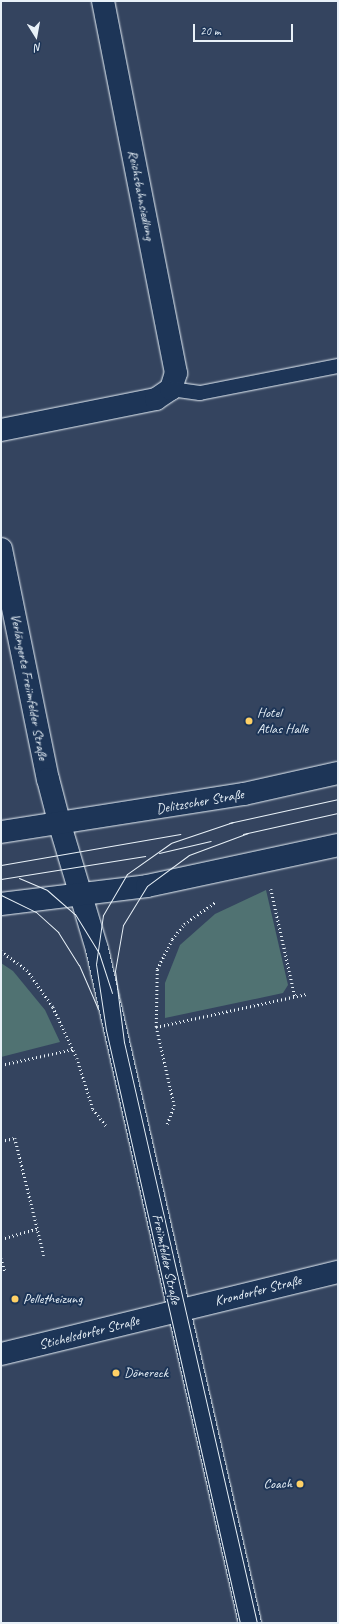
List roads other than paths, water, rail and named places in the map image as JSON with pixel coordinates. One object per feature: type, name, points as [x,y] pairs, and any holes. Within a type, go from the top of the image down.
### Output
[{"type":"street","name":"Reichsbahnsiedlung","points":[[103,1],[176,373],[171,390]]},
{"type":"street","points":[[1,430],[156,399],[171,390]]},
{"type":"street","name":"Verlängerte Freiimfelder Straße","points":[[1,549],[4,583],[60,825]]},
{"type":"street","name":"Delitzscher Straße","points":[[1,832],[60,825],[244,794],[338,773]]},
{"type":"street","points":[[60,825],[83,895]]},
{"type":"street","points":[[1,904],[83,895],[155,884],[338,845]]},
{"type":"street","name":"Freiimfelder Straße","points":[[83,895],[250,1623]]},
{"type":"street","name":"Krondorfer Straße","points":[[178,1311],[338,1272]]},
{"type":"street","name":"Stichelsdorfer Straße","points":[[1,1354],[178,1311]]},
{"type":"lane","points":[[171,390],[200,393],[338,366]]},
{"type":"tram line","points":[[229,823],[338,799]]},
{"type":"tram line","points":[[243,834],[338,813]]},
{"type":"tram line","points":[[233,822],[171,843],[127,874],[103,915],[96,964],[106,1030],[240,1623]]},
{"type":"tram line","points":[[248,833],[189,855],[147,886],[123,925],[115,971],[124,1042],[257,1623]]},
{"type":"tram line","points":[[1,865],[180,834]]},
{"type":"tram line","points":[[159,853],[211,841]]},
{"type":"tram line","points":[[1,879],[145,856]]},
{"type":"tram line","points":[[19,878],[47,890],[75,914],[99,953],[112,993]]},
{"type":"tram line","points":[[1,895],[36,912],[58,932],[79,965],[98,1009]]},
{"type":"place","name":"Hotel Atlas Halle","points":[[249,721]]},
{"type":"place","name":"Pelletheizung","points":[[15,1299]]},
{"type":"place","name":"Dönereck","points":[[116,1373]]},
{"type":"place","name":"Coach","points":[[300,1484]]}]
